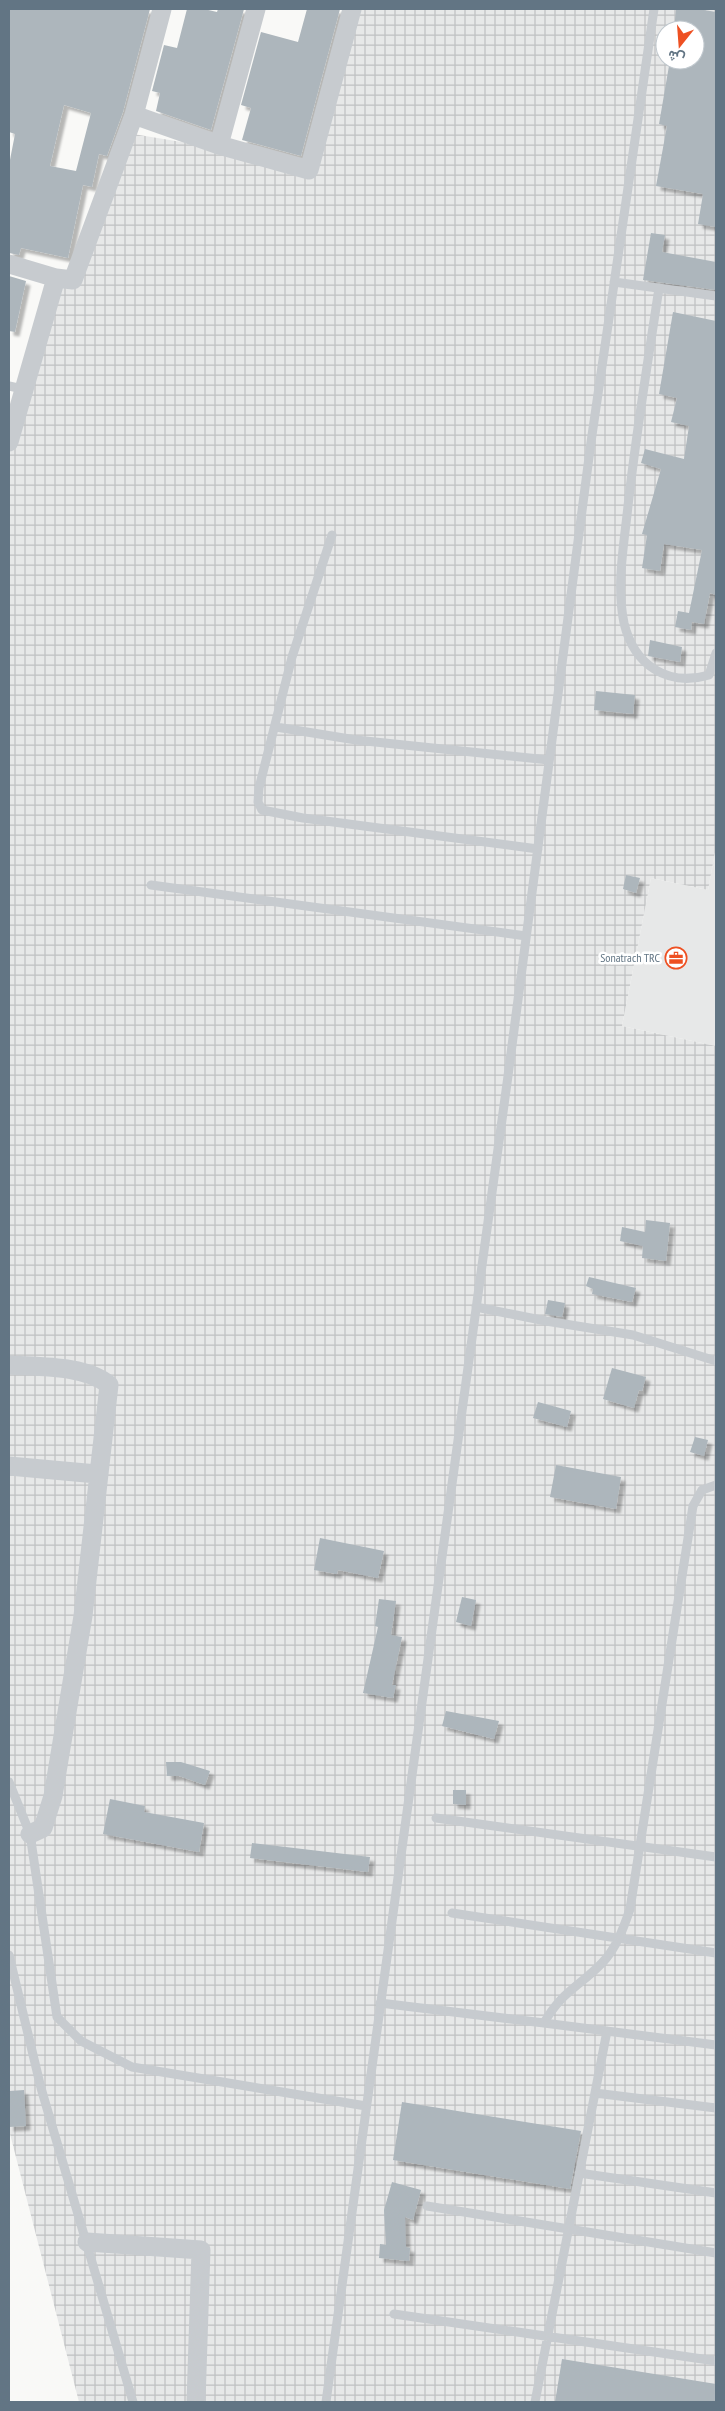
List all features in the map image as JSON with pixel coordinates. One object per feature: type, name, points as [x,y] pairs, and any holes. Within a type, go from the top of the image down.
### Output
[{"type":"street","points":[[9,264],[56,278],[73,280],[134,115],[162,9]]},
{"type":"street","points":[[219,145],[256,9]]},
{"type":"street","points":[[134,115],[219,145],[309,170],[352,9]]},
{"type":"street","points":[[9,442],[16,387],[56,278]]},
{"type":"street","points":[[9,1364],[66,1369],[102,1378],[109,1385],[97,1474],[83,1616],[53,1796],[43,1828],[30,1834]]},
{"type":"street","points":[[9,1466],[97,1474]]},
{"type":"street","points":[[86,2242],[202,2250],[196,2402]]},
{"type":"lane","points":[[326,2402],[538,849],[591,442],[654,9]]},
{"type":"lane","points":[[614,282],[716,296]]},
{"type":"lane","points":[[659,288],[636,437],[620,575],[624,624],[636,654],[651,669],[667,675],[694,679],[709,675],[716,653]]},
{"type":"lane","points":[[332,534],[292,657],[276,727],[258,788],[258,802],[262,810],[303,818],[538,849]]},
{"type":"lane","points":[[276,727],[356,740],[549,760]]},
{"type":"lane","points":[[151,884],[526,936]]},
{"type":"lane","points":[[476,1307],[633,1335],[716,1361]]},
{"type":"lane","points":[[544,2023],[559,1999],[603,1963],[618,1938],[630,1908],[642,1846],[694,1506],[702,1490],[716,1485]]},
{"type":"lane","points":[[9,1782],[30,1834],[56,2017],[81,2041],[132,2067],[366,2106]]},
{"type":"lane","points":[[436,1818],[716,1857]]},
{"type":"lane","points":[[452,1913],[716,1953]]},
{"type":"lane","points":[[9,1955],[41,2088],[133,2402]]},
{"type":"lane","points":[[380,2003],[716,2045]]},
{"type":"lane","points":[[535,2402],[607,2031]]},
{"type":"lane","points":[[595,2094],[716,2108]]},
{"type":"lane","points":[[579,2173],[716,2193]]},
{"type":"lane","points":[[427,2206],[716,2253]]},
{"type":"lane","points":[[394,2314],[716,2361]]},
{"type":"shaded area","points":[[355,9],[716,9],[716,847],[708,890],[651,878],[622,1026],[716,1046],[716,2402],[79,2402],[9,2130],[9,442],[56,278],[73,280],[127,133],[218,148],[311,176]]},
{"type":"shaded area","name":"Sonatrach TRC","points":[[716,847],[716,1046],[622,1026],[651,878],[708,890]]},
{"type":"building","points":[[9,9],[150,9],[123,112],[107,156],[99,154],[92,187],[83,185],[68,258],[21,248],[19,255],[9,253],[9,165],[15,134],[9,132]],"holes":[[[64,105],[91,113],[76,171],[50,166]]]},
{"type":"building","points":[[187,9],[204,9],[217,12],[218,9],[244,9],[211,130],[156,111],[160,93],[152,91],[164,45],[177,48]]},
{"type":"building","points":[[307,9],[340,9],[301,156],[242,140],[251,108],[241,105],[261,32],[298,42]]},
{"type":"building","points":[[676,9],[698,9],[716,12],[716,227],[698,224],[703,194],[656,186],[667,126],[659,124],[668,70],[705,70],[705,20],[675,20]]},
{"type":"building","points":[[651,233],[665,235],[662,252],[716,262],[716,290],[643,280]]},
{"type":"building","points":[[9,276],[26,281],[15,332],[9,331]]},
{"type":"building","points":[[673,312],[716,321],[716,595],[710,593],[704,624],[692,622],[691,630],[675,627],[678,611],[689,613],[702,550],[664,544],[660,571],[642,568],[647,535],[642,534],[661,469],[641,463],[645,449],[684,459],[689,426],[671,422],[677,398],[659,394]]},
{"type":"building","points":[[650,640],[682,647],[680,662],[648,656]]},
{"type":"building","points":[[596,691],[635,695],[633,714],[594,710]]},
{"type":"building","points":[[626,875],[640,878],[636,893],[623,889]]},
{"type":"building","points":[[646,1220],[670,1223],[666,1261],[642,1258],[643,1246],[620,1241],[622,1227],[645,1232]]},
{"type":"building","points":[[589,1277],[636,1288],[632,1302],[592,1294],[593,1289],[586,1286]]},
{"type":"building","points":[[548,1300],[565,1303],[562,1317],[545,1314]]},
{"type":"building","points":[[612,1368],[646,1377],[642,1391],[639,1390],[634,1408],[603,1399]]},
{"type":"building","points":[[538,1402],[571,1411],[567,1427],[533,1418]]},
{"type":"building","points":[[695,1437],[708,1440],[704,1456],[690,1452]]},
{"type":"building","points":[[556,1465],[621,1477],[616,1509],[550,1497]]},
{"type":"building","points":[[320,1538],[384,1551],[378,1578],[338,1570],[337,1574],[314,1570]]},
{"type":"building","points":[[462,1597],[476,1600],[471,1626],[456,1622]]},
{"type":"building","points":[[379,1599],[396,1601],[391,1635],[402,1637],[392,1685],[396,1685],[393,1698],[363,1693],[378,1627],[375,1626]]},
{"type":"building","points":[[446,1711],[499,1721],[494,1739],[442,1726]]},
{"type":"building","points":[[166,1762],[181,1762],[210,1771],[205,1785],[179,1776],[167,1776]]},
{"type":"building","points":[[453,1790],[466,1790],[466,1805],[453,1804]]},
{"type":"building","points":[[110,1799],[145,1806],[144,1812],[204,1823],[199,1852],[103,1834]]},
{"type":"building","points":[[252,1843],[370,1857],[368,1872],[250,1858]]},
{"type":"building","points":[[24,2090],[26,2126],[9,2127],[9,2091]]},
{"type":"building","points":[[402,2102],[581,2131],[570,2189],[393,2160]]},
{"type":"building","points":[[392,2182],[421,2190],[413,2220],[405,2217],[406,2247],[410,2248],[409,2261],[379,2258],[380,2244],[386,2245],[384,2210]]},
{"type":"building","points":[[562,2359],[716,2384],[715,2402],[555,2402]]},
{"type":"place","name":"Sonatrach TRC","points":[[676,958]]}]
